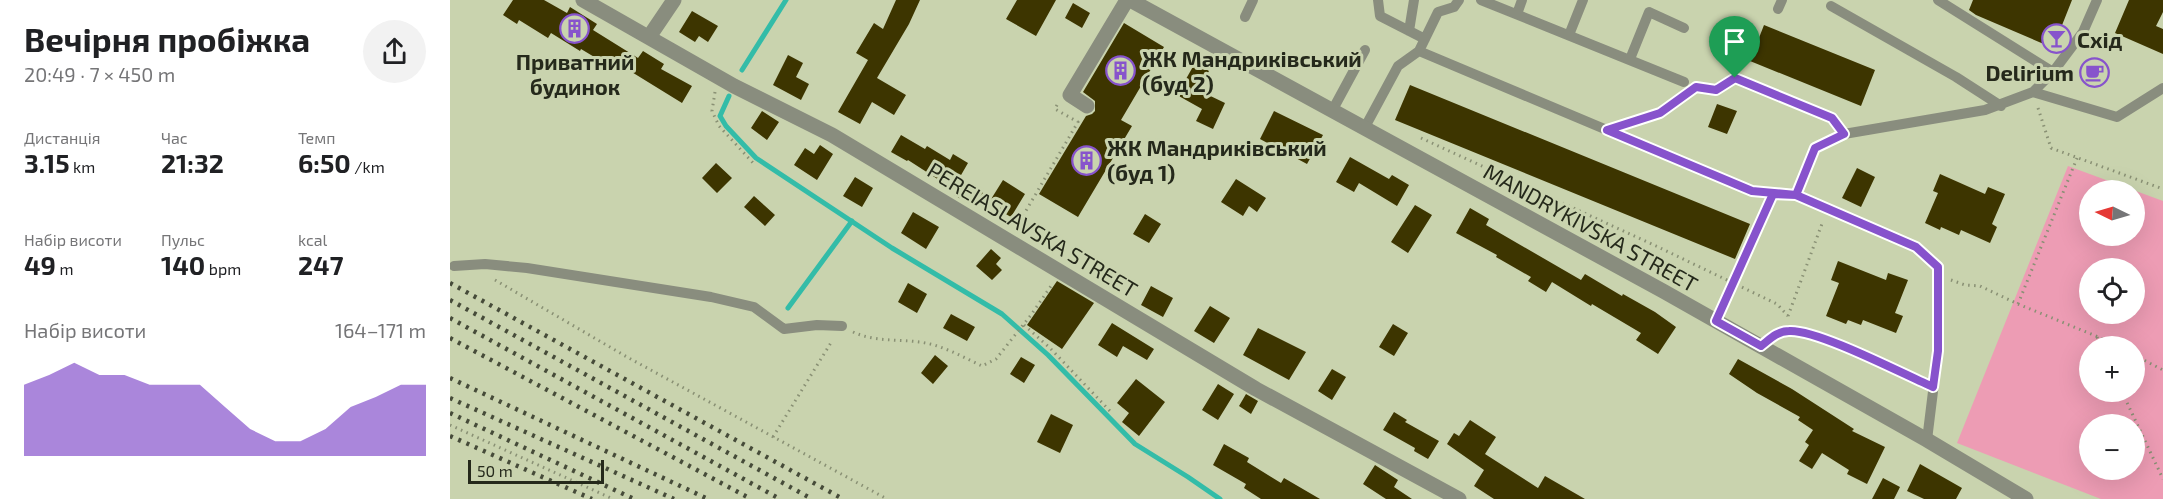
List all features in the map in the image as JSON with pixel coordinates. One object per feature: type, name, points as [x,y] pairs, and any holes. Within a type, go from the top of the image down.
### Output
[{"type":"street","name":"PEREIASLAVSKA STREET","points":[[583,0],[716,76],[832,135],[1256,389],[1459,499]]},
{"type":"street","points":[[649,37],[674,0]]},
{"type":"street","points":[[1087,106],[1070,95],[1129,0]]},
{"type":"street","name":"MANDRYKIVSKA STREET","points":[[1129,0],[1761,346],[2026,499]]},
{"type":"lane","points":[[1245,17],[1253,0]]},
{"type":"lane","points":[[1378,0],[1380,16],[1425,39]]},
{"type":"lane","points":[[1409,31],[1414,0]]},
{"type":"lane","points":[[1364,129],[1398,66],[1419,51],[1438,12],[1454,7],[1459,0]]},
{"type":"lane","points":[[1481,0],[1684,82]]},
{"type":"lane","points":[[1517,14],[1522,0]]},
{"type":"lane","points":[[1569,35],[1582,0]]},
{"type":"lane","points":[[1938,0],[2053,72]]},
{"type":"lane","points":[[1796,195],[1815,148],[1844,134],[2001,106],[2033,93],[2053,72],[2083,32],[2097,0]]},
{"type":"lane","points":[[1831,6],[1956,77],[2001,106]]},
{"type":"lane","points":[[1630,59],[1649,12],[1684,28]]},
{"type":"lane","points":[[1332,111],[1365,50]]},
{"type":"lane","points":[[1419,51],[1752,191],[1796,195],[1916,247],[1938,267],[1938,351],[1927,440]]},
{"type":"lane","points":[[1735,78],[1832,118],[1844,134]]},
{"type":"lane","points":[[2033,93],[2117,117],[2163,88]]},
{"type":"lane","points":[[454,266],[485,264],[527,268],[711,297],[754,307],[784,328],[817,325],[842,326]]},
{"type":"lane","points":[[1761,346],[1782,332],[1800,332],[1837,344],[1933,387]]},
{"type":"path","points":[[716,76],[712,111],[719,126],[755,165]]},
{"type":"path","points":[[1684,82],[1696,87],[1716,90],[1735,78]]},
{"type":"path","points":[[2033,93],[2051,148],[2163,189]]},
{"type":"path","points":[[1607,130],[1660,113],[1687,94]]},
{"type":"path","points":[[1013,233],[1078,122],[1055,110],[1060,99]]},
{"type":"path","points":[[1411,134],[1777,304],[1788,316]]},
{"type":"path","points":[[2018,304],[2077,158]]},
{"type":"path","points":[[1716,321],[1773,194]]},
{"type":"path","points":[[1782,332],[1828,209]]},
{"type":"path","points":[[842,326],[863,337],[887,341],[921,342],[982,366],[996,359],[1024,325],[1061,272]]},
{"type":"path","points":[[1938,276],[1965,285],[1980,286],[2096,336]]},
{"type":"path","points":[[489,277],[627,357],[886,499]]},
{"type":"path","points":[[1024,325],[1050,348],[1110,411]]},
{"type":"path","points":[[773,437],[826,350]]},
{"type":"path","points":[[2145,361],[2163,370]]},
{"type":"path","points":[[2127,402],[2163,478]]},
{"type":"path","points":[[450,425],[613,499]]},
{"type":"shaded area","points":[[2068,166],[2106,180],[2079,180],[2079,246],[2145,246],[2145,194],[2163,201],[2163,499],[2101,499],[1957,443]]},
{"type":"building","points":[[513,0],[544,0],[567,13],[570,7],[597,24],[593,30],[638,58],[643,51],[664,64],[661,69],[692,86],[682,103],[609,58],[606,64],[551,33],[548,38],[519,20],[517,24],[503,15]]},
{"type":"building","points":[[896,0],[920,0],[909,24],[877,78],[906,95],[894,115],[872,102],[860,124],[838,112],[868,60],[856,53],[874,23],[883,29]]},
{"type":"building","points":[[1017,0],[1056,0],[1036,36],[1006,19]]},
{"type":"building","points":[[1973,0],[2072,0],[2053,48],[1976,15],[1969,10]]},
{"type":"building","points":[[2129,0],[2163,0],[2163,12],[2156,26],[2163,29],[2163,54],[2115,33]]},
{"type":"building","points":[[1073,3],[1090,13],[1082,28],[1065,18]]},
{"type":"building","points":[[692,11],[718,26],[708,42],[699,36],[695,42],[679,32]]},
{"type":"building","points":[[1124,23],[1164,47],[1121,120],[1132,126],[1078,217],[1039,194],[1086,116],[1095,111],[1095,101],[1083,92]]},
{"type":"building","points":[[1764,25],[1875,70],[1861,106],[1750,61]]},
{"type":"building","points":[[788,55],[803,63],[796,77],[809,84],[801,100],[773,85]]},
{"type":"building","points":[[1195,63],[1209,71],[1198,90],[1225,103],[1213,129],[1196,121],[1202,109],[1177,95]]},
{"type":"building","points":[[1410,85],[1750,224],[1735,259],[1395,120]]},
{"type":"building","points":[[1717,104],[1737,111],[1727,134],[1708,127]]},
{"type":"building","points":[[762,111],[779,122],[767,140],[751,128]]},
{"type":"building","points":[[1274,111],[1323,135],[1307,164],[1260,139]]},
{"type":"building","points":[[901,135],[925,149],[927,146],[950,160],[953,154],[968,163],[953,189],[908,160],[891,152]]},
{"type":"building","points":[[820,145],[833,154],[817,180],[794,165],[805,148],[814,154]]},
{"type":"building","points":[[1350,157],[1389,179],[1392,175],[1409,185],[1397,206],[1359,183],[1354,192],[1336,182]]},
{"type":"building","points":[[716,163],[732,178],[717,193],[702,178]]},
{"type":"building","points":[[1857,168],[1875,177],[1861,207],[1842,198]]},
{"type":"building","points":[[1940,174],[1985,194],[1988,187],[2005,194],[1992,224],[1997,227],[1990,243],[1961,230],[1959,235],[1925,223],[1938,193],[1933,191]]},
{"type":"building","points":[[855,177],[873,188],[862,207],[843,196]]},
{"type":"building","points":[[1236,179],[1266,198],[1257,212],[1249,206],[1243,216],[1221,202]]},
{"type":"building","points":[[1003,180],[1025,194],[1011,217],[988,204]]},
{"type":"building","points":[[962,181],[985,194],[977,208],[954,195]]},
{"type":"building","points":[[754,196],[775,215],[765,226],[744,207]]},
{"type":"building","points":[[1415,205],[1432,215],[1408,253],[1391,242]]},
{"type":"building","points":[[1470,208],[1489,219],[1486,225],[1581,280],[1585,274],[1655,312],[1676,327],[1658,354],[1636,340],[1641,333],[1552,282],[1546,292],[1528,281],[1531,277],[1456,233]]},
{"type":"building","points":[[913,212],[939,227],[926,249],[901,233]]},
{"type":"building","points":[[1145,214],[1161,224],[1149,243],[1133,234]]},
{"type":"building","points":[[991,249],[1001,258],[996,264],[1002,270],[992,280],[976,266]]},
{"type":"building","points":[[1838,261],[1886,280],[1888,273],[1908,280],[1895,313],[1903,316],[1896,333],[1863,320],[1861,325],[1848,320],[1846,324],[1826,316],[1839,283],[1831,280]]},
{"type":"building","points":[[1057,281],[1094,303],[1062,349],[1027,325]]},
{"type":"building","points":[[908,283],[927,294],[917,313],[898,302]]},
{"type":"building","points":[[1151,286],[1173,298],[1163,317],[1141,305]]},
{"type":"building","points":[[1210,306],[1230,318],[1214,343],[1194,331]]},
{"type":"building","points":[[951,314],[975,327],[967,341],[943,328]]},
{"type":"building","points":[[1112,323],[1154,349],[1147,360],[1123,346],[1117,357],[1098,345]]},
{"type":"building","points":[[1393,324],[1408,333],[1394,356],[1379,347]]},
{"type":"building","points":[[1258,328],[1306,352],[1289,380],[1243,355]]},
{"type":"building","points":[[935,355],[948,366],[933,384],[921,373]]},
{"type":"building","points":[[1021,357],[1035,365],[1024,383],[1010,374]]},
{"type":"building","points":[[1738,359],[1792,389],[1854,429],[1852,431],[1885,447],[1867,484],[1847,474],[1849,470],[1822,453],[1812,469],[1799,461],[1809,445],[1805,442],[1813,430],[1798,420],[1800,417],[1729,374]]},
{"type":"building","points":[[1332,369],[1346,377],[1332,400],[1318,391]]},
{"type":"building","points":[[1136,379],[1165,402],[1139,436],[1122,422],[1129,413],[1117,403]]},
{"type":"building","points":[[1218,384],[1234,394],[1218,420],[1202,410]]},
{"type":"building","points":[[1246,394],[1258,401],[1251,414],[1239,406]]},
{"type":"building","points":[[1394,412],[1407,420],[1405,422],[1439,441],[1428,459],[1414,451],[1415,448],[1383,430]]},
{"type":"building","points":[[1051,414],[1073,425],[1060,453],[1037,442]]},
{"type":"building","points":[[1470,420],[1496,437],[1485,454],[1538,488],[1545,476],[1585,499],[1494,499],[1474,486],[1484,470],[1447,444],[1454,433],[1459,436]]},
{"type":"building","points":[[1224,444],[1249,458],[1247,462],[1281,483],[1284,478],[1320,499],[1261,499],[1244,488],[1246,484],[1213,465]]},
{"type":"building","points":[[1920,464],[1962,488],[1956,499],[1924,499],[1907,491]]},
{"type":"building","points":[[1375,465],[1398,480],[1394,487],[1412,499],[1386,499],[1363,484]]},
{"type":"building","points":[[1883,478],[1900,487],[1894,499],[1872,499]]},
{"type":"waterway","points":[[742,70],[786,0]]},
{"type":"waterway","points":[[729,96],[720,116],[726,126],[756,158],[892,248],[1002,314],[1048,355],[1135,444],[1220,499]]},
{"type":"waterway","points":[[788,308],[852,221]]},
{"type":"railway","points":[[450,283],[843,499]]},
{"type":"railway","points":[[450,300],[812,499]]},
{"type":"railway","points":[[450,318],[780,499]]},
{"type":"railway","points":[[450,338],[751,499]]},
{"type":"railway","points":[[450,378],[708,499]]},
{"type":"railway","points":[[450,398],[674,499]]},
{"type":"railway","points":[[450,413],[634,499]]},
{"type":"railway","points":[[450,436],[592,499]]},
{"type":"place","name":"Приватний будинок","points":[[575,29]]},
{"type":"place","name":"Схід","points":[[2056,39]]},
{"type":"place","name":"ЖК Мандриківський (буд 2)","points":[[1121,71]]},
{"type":"place","name":"Delirium","points":[[2095,72]]},
{"type":"place","name":"ЖК Мандриківський (буд 1)","points":[[1086,160]]},
{"type":"route","points":[[1735,78],[1716,90],[1696,87],[1660,113],[1607,130],[1752,191],[1796,195],[1916,247],[1938,267],[1938,351],[1933,387],[1837,344],[1800,332],[1789,331],[1777,334],[1761,346],[1716,321],[1773,194],[1796,195],[1815,148],[1844,134],[1832,118],[1735,78]]}]
